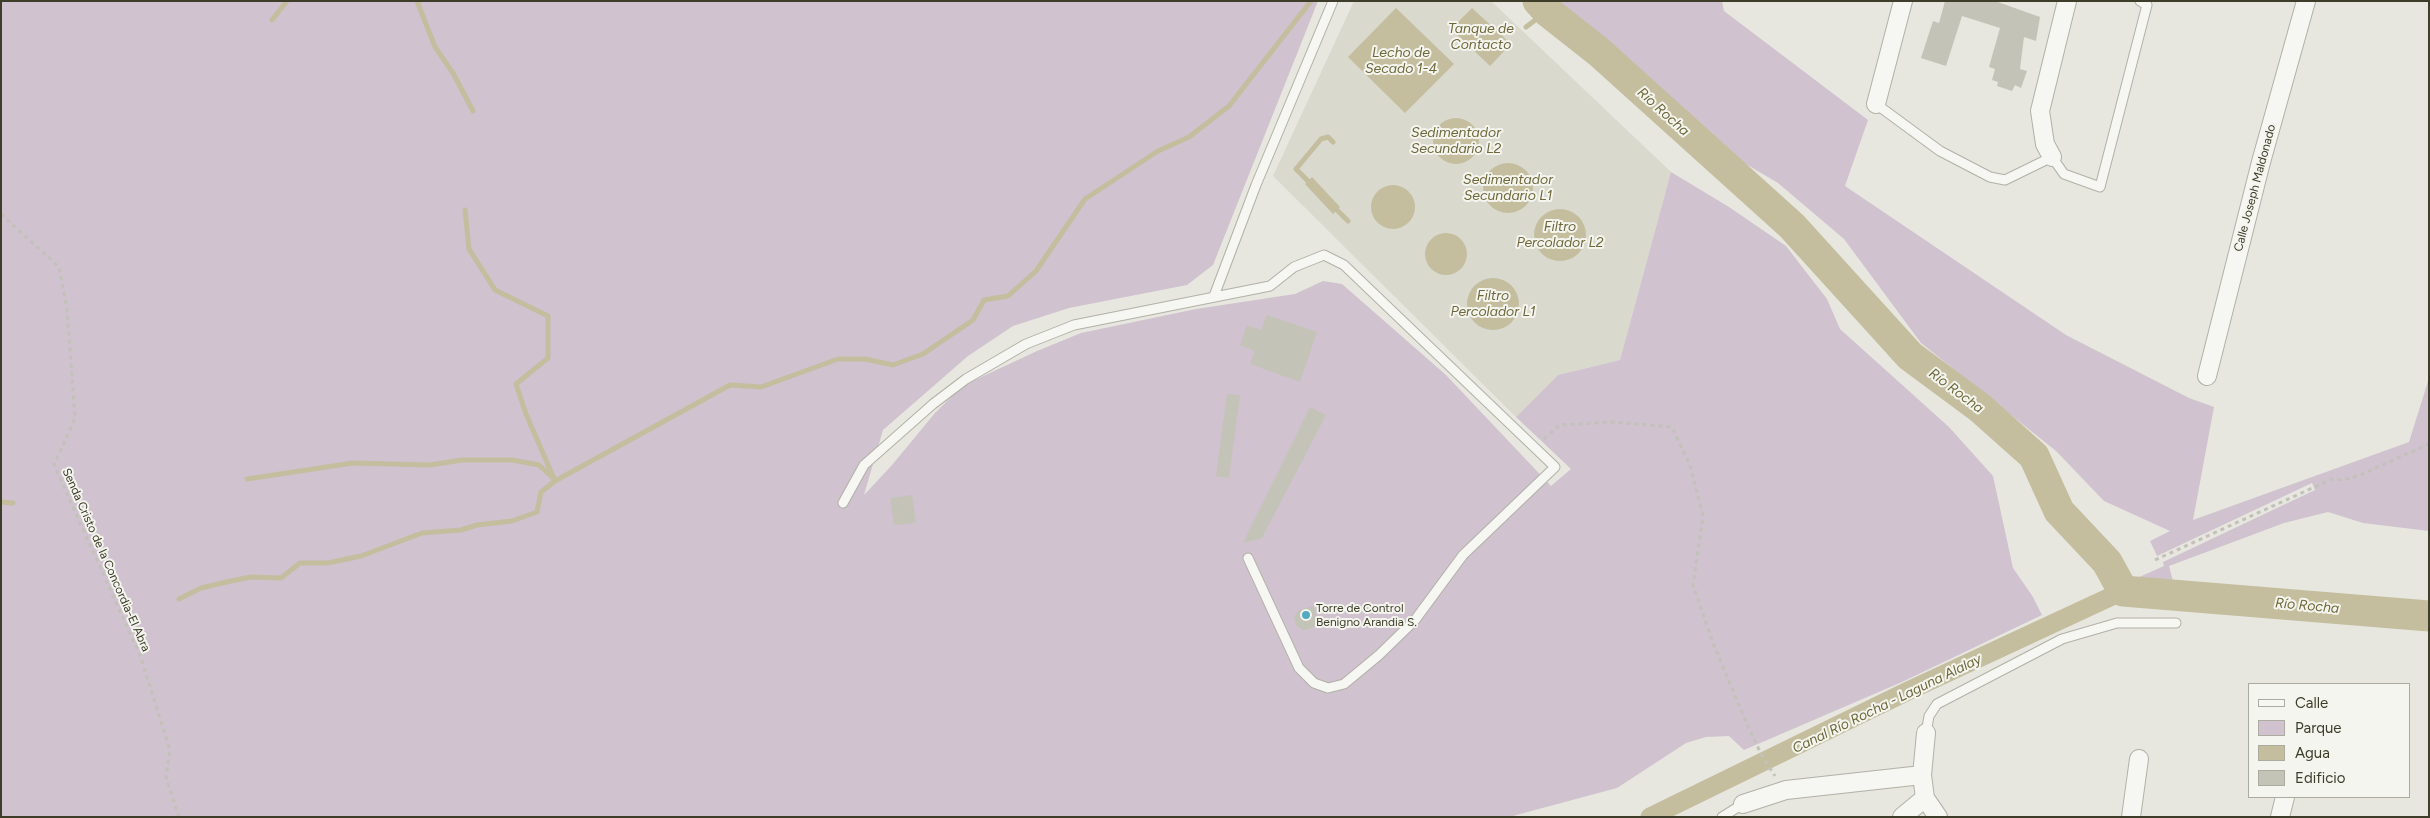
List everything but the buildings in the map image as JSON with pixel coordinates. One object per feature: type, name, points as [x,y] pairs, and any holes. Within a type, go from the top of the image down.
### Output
[{"type":"street","points":[[1876,104],[1903,1]]},
{"type":"street","points":[[2052,157],[2045,144],[2040,111],[2067,1]]},
{"type":"street","name":"Calle Joseph Maldonado","points":[[2207,376],[2306,1]]},
{"type":"street","points":[[1926,733],[1922,775],[1924,798],[1938,817]]},
{"type":"street","points":[[2131,817],[2139,759]]},
{"type":"street","points":[[1743,804],[1786,790],[1922,775]]},
{"type":"street","points":[[1902,817],[1924,798]]},
{"type":"street","points":[[2280,817],[2285,798]]},
{"type":"lane","points":[[1214,296],[1256,186],[1333,1]]},
{"type":"lane","points":[[1876,104],[1940,151],[1990,177],[2005,180],[2052,157],[2064,174],[2100,187],[2147,5],[2140,1]]},
{"type":"lane","points":[[843,503],[864,465],[933,404],[966,379],[1026,344],[1074,325],[1270,286],[1294,267],[1324,255],[1344,265],[1555,467],[1463,555],[1415,620],[1379,655],[1344,684],[1328,688],[1314,683],[1299,668],[1248,558]]},
{"type":"lane","points":[[1926,733],[1929,716],[1937,704],[2062,639],[2117,623],[2176,623]]},
{"type":"lane","points":[[1722,817],[1743,804]]},
{"type":"path","name":"Senda Cristo de la Concordia-El Abra","points":[[1,214],[59,267],[67,308],[75,418],[54,465],[140,658],[170,750],[166,777],[179,817]]},
{"type":"path","points":[[1534,448],[1560,425],[1613,422],[1672,427],[1690,465],[1703,516],[1693,585],[1713,643],[1767,767]]},
{"type":"path","points":[[2155,560],[2332,478],[2343,480],[2358,476],[2429,444]]},
{"type":"shaded area","points":[[1354,1],[1491,1],[1671,172],[1620,360],[1558,375],[1516,417],[1273,176]]},
{"type":"green space","points":[[1,1],[1318,1],[1213,265],[1187,285],[1069,308],[1013,326],[968,356],[883,430],[864,495],[892,465],[935,413],[962,386],[1037,351],[1081,333],[1196,309],[1295,294],[1323,281],[1342,284],[1446,375],[1551,486],[1571,469],[1516,417],[1558,375],[1620,360],[1671,172],[1729,207],[1786,246],[1827,299],[1840,329],[1949,427],[1993,476],[2013,568],[2033,597],[2042,615],[1902,682],[1744,750],[1729,736],[1706,737],[1686,743],[1617,788],[1509,817],[1,817]]},
{"type":"green space","points":[[1550,1],[1722,1],[1724,11],[1868,120],[1845,186],[2066,335],[2189,398],[2214,407],[2193,520],[2409,442],[2429,378],[2429,531],[2363,523],[2328,512],[2284,523],[2169,566],[2174,585],[2137,578],[2164,566],[2163,562],[2315,490],[2312,483],[2157,556],[2150,541],[2170,531],[2104,501],[2056,451],[1921,343],[1844,239],[1778,183],[1722,150],[1671,103],[1648,95],[1615,54]]},
{"type":"water","name":"Lecho de Secado 1-4","points":[[1396,8],[1454,64],[1405,113],[1348,57]]},
{"type":"water","name":"Tanque de Contacto","points":[[1472,8],[1511,44],[1490,66],[1451,29]]},
{"type":"water","name":"Sedimentador Secundario L2","points":[[1461,118],[1473,124],[1478,132],[1478,150],[1473,158],[1465,163],[1451,164],[1439,158],[1434,150],[1433,136],[1439,124],[1447,119]]},
{"type":"water","name":"Sedimentador Secundario L1","points":[[1508,163],[1517,165],[1528,174],[1533,188],[1531,197],[1522,208],[1508,213],[1499,211],[1488,202],[1483,188],[1485,179],[1494,168]]},
{"type":"water","points":[[1312,177],[1340,207],[1333,214],[1305,184]]},
{"type":"water","points":[[1397,185],[1409,191],[1414,198],[1414,216],[1409,223],[1402,228],[1389,229],[1381,226],[1374,219],[1371,203],[1374,195],[1381,188]]},
{"type":"water","name":"Filtro Percolador L2","points":[[1560,209],[1570,211],[1578,217],[1584,225],[1586,235],[1584,245],[1578,253],[1570,259],[1560,261],[1550,259],[1542,253],[1536,245],[1534,235],[1536,225],[1542,217],[1550,211]]},
{"type":"water","points":[[1450,233],[1458,236],[1464,242],[1467,254],[1464,266],[1458,272],[1442,275],[1434,272],[1428,266],[1425,250],[1428,242],[1434,236]]},
{"type":"water","name":"Filtro Percolador L1","points":[[1493,278],[1503,280],[1511,286],[1517,294],[1519,304],[1517,314],[1511,322],[1503,328],[1493,330],[1483,328],[1475,322],[1469,314],[1467,304],[1469,294],[1475,286],[1483,280]]},
{"type":"waterway","points":[[272,20],[287,1]]},
{"type":"waterway","points":[[417,1],[435,47],[453,73],[473,111]]},
{"type":"waterway","points":[[179,599],[201,588],[231,581],[251,577],[281,578],[300,563],[328,563],[361,556],[422,533],[461,530],[477,525],[512,521],[537,512],[541,492],[555,481],[730,385],[761,387],[838,359],[865,359],[893,365],[923,354],[973,320],[984,300],[1008,296],[1036,271],[1085,199],[1158,151],[1189,137],[1229,106],[1311,1]]},
{"type":"waterway","name":"Río Rocha","points":[[1538,1],[1547,11],[1599,52],[1792,226],[1910,356],[1979,407],[2034,456],[2059,511],[2107,562],[2123,591],[2429,616]]},
{"type":"waterway","points":[[1526,27],[1547,11]]},
{"type":"waterway","points":[[1308,181],[1296,169],[1321,139],[1328,137],[1333,142]]},
{"type":"waterway","points":[[465,210],[469,249],[495,290],[548,316],[548,358],[516,384],[526,414],[555,481]]},
{"type":"waterway","points":[[1337,210],[1348,221]]},
{"type":"waterway","points":[[247,479],[353,463],[430,465],[462,460],[512,460],[539,465],[554,479]]},
{"type":"waterway","points":[[1,502],[13,503]]},
{"type":"waterway","name":"Canal Río Rocha - Laguna Alalay","points":[[1650,817],[1908,691],[2123,591]]},
{"type":"place","name":"Torre de Control Benigno Arandia S.","points":[[1306,615]]}]
